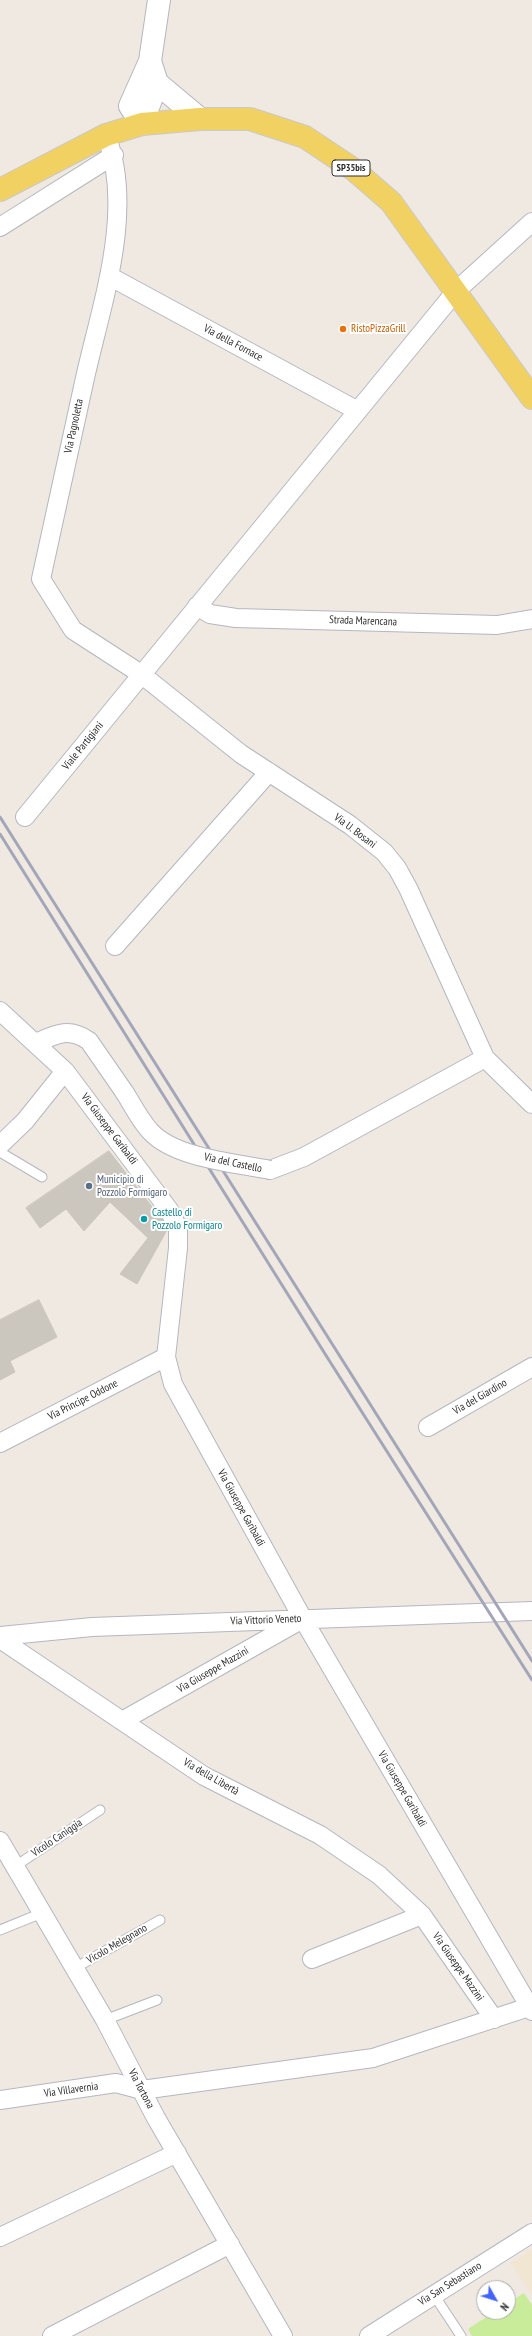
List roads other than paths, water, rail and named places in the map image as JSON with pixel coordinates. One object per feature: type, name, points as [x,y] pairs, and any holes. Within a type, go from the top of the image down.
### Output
[{"type":"main road","name":"SP35bis","points":[[0,190],[106,135],[142,124],[200,119],[250,119],[305,137],[347,164],[391,202],[532,398]]},
{"type":"street","points":[[106,135],[130,106],[150,61],[159,0]]},
{"type":"street","points":[[150,61],[157,82],[200,119]]},
{"type":"street","points":[[142,124],[157,82]]},
{"type":"street","points":[[130,106],[142,124]]},
{"type":"street","name":"Via Pagnoletta","points":[[106,135],[114,155],[117,218],[109,276],[41,579],[73,630],[141,674]]},
{"type":"street","points":[[0,227],[114,155]]},
{"type":"street","name":"Viale Partigiani","points":[[25,817],[456,291],[532,222]]},
{"type":"street","name":"Via della Fornace","points":[[109,276],[358,411]]},
{"type":"street","name":"Strada Marencana","points":[[197,606],[210,614],[236,618],[497,625],[532,619]]},
{"type":"street","name":"Via U. Bosani","points":[[141,674],[241,754],[350,825],[384,852],[397,868],[485,1058]]},
{"type":"street","points":[[115,946],[269,772]]},
{"type":"street","name":"Via Giuseppe Garibaldi","points":[[0,1011],[65,1072],[169,1210],[178,1228],[178,1248],[166,1357],[173,1384],[302,1619],[531,2008]]},
{"type":"street","name":"Via del Castello","points":[[36,1044],[54,1035],[69,1032],[81,1035],[89,1041],[150,1131],[169,1146],[180,1152],[270,1170],[304,1156],[485,1058]]},
{"type":"street","points":[[485,1058],[532,1104]]},
{"type":"street","points":[[0,1145],[25,1121],[65,1072]]},
{"type":"street","name":"Via Principe Oddone","points":[[0,1444],[166,1357]]},
{"type":"street","name":"Via del Giardino","points":[[428,1427],[532,1367]]},
{"type":"street","name":"Via Vittorio Veneto","points":[[0,1637],[92,1627],[532,1611]]},
{"type":"street","name":"Via Giuseppe Mazzini","points":[[122,1721],[302,1619]]},
{"type":"street","name":"Via della Libertà","points":[[0,1637],[204,1776],[320,1836],[379,1875],[422,1915]]},
{"type":"street","name":"Via Tortona","points":[[0,1841],[105,2020],[177,2153],[283,2336]]},
{"type":"street","points":[[312,1959],[422,1915]]},
{"type":"street","name":"Via Giuseppe Mazzini","points":[[422,1915],[494,2019]]},
{"type":"street","points":[[142,2090],[373,2058],[531,2008]]},
{"type":"street","name":"Via Villavernia","points":[[0,2100],[116,2084],[142,2090]]},
{"type":"street","points":[[0,2237],[177,2153]]},
{"type":"street","name":"Via San Sebastiano","points":[[369,2336],[532,2233]]},
{"type":"street","points":[[52,2336],[230,2244]]},
{"type":"lane","points":[[0,1152],[42,1177]]},
{"type":"lane","name":"Vicolo Caniggia","points":[[14,1867],[100,1810]]},
{"type":"lane","points":[[0,1930],[42,1912]]},
{"type":"lane","name":"Vicolo Melegnano","points":[[75,1968],[160,1920]]},
{"type":"lane","points":[[105,2020],[157,2000]]},
{"type":"lane","points":[[434,2295],[461,2336]]},
{"type":"railway","points":[[0,817],[532,1661]]},
{"type":"railway","points":[[0,834],[327,1357],[532,1680]]},
{"type":"place","name":"RistoPizzaGrill","points":[[343,329]]},
{"type":"place","name":"Municipio di Pozzolo Formigaro","points":[[89,1186]]},
{"type":"place","name":"Castello di Pozzolo Formigaro","points":[[144,1219]]}]
